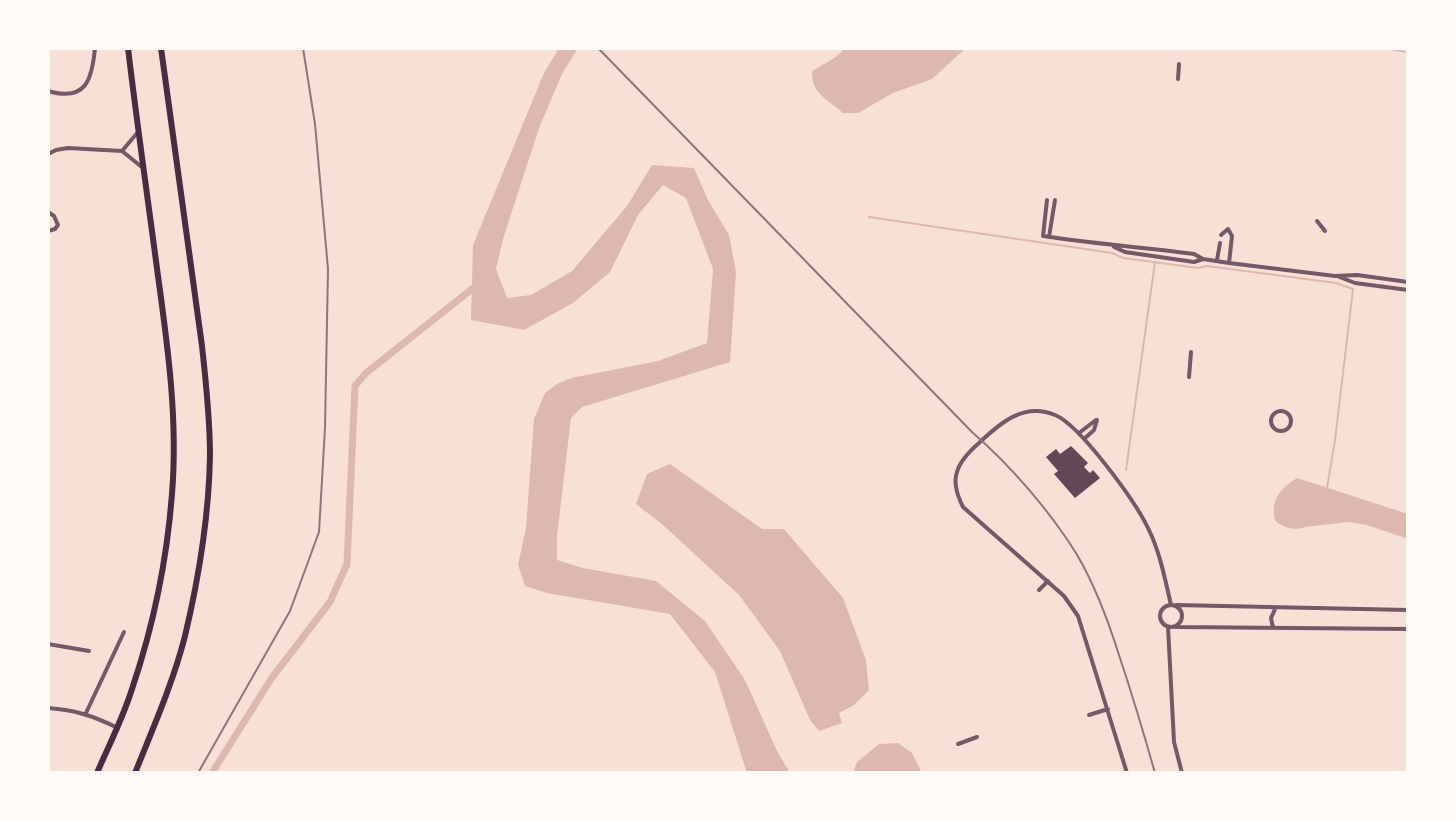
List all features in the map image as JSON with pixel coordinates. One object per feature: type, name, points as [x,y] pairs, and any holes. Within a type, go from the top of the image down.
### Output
[{"type":"highway","points":[[97,773],[133,688],[154,610],[172,494],[174,433],[169,359],[128,48]]},
{"type":"highway","points":[[135,773],[164,701],[185,636],[203,540],[210,455],[202,346],[161,48]]},
{"type":"street","points":[[48,91],[65,94],[83,88],[93,70],[95,48]]},
{"type":"street","points":[[1178,79],[1179,64]]},
{"type":"street","points":[[122,151],[138,132]]},
{"type":"street","points":[[48,154],[68,148],[122,151],[143,168]]},
{"type":"street","points":[[1046,236],[1047,200]]},
{"type":"street","points":[[1046,236],[1055,200]]},
{"type":"street","points":[[48,212],[58,225],[48,231]]},
{"type":"street","points":[[1317,221],[1325,231]]},
{"type":"street","points":[[1221,235],[1228,229],[1232,236],[1229,263]]},
{"type":"street","points":[[1046,236],[1112,245],[1125,252],[1194,262],[1203,259],[1408,282]]},
{"type":"street","points":[[1217,261],[1220,243]]},
{"type":"street","points":[[1335,276],[1355,283],[1408,290]]},
{"type":"street","points":[[1189,377],[1191,352]]},
{"type":"street","points":[[1127,773],[1078,616],[1064,596],[963,507],[957,493],[956,472],[968,453],[1003,421],[1017,414],[1033,411],[1052,413],[1067,421],[1118,481],[1148,528],[1174,605],[1182,617],[1175,627]]},
{"type":"street","points":[[1277,411],[1283,411],[1289,414],[1290,424],[1283,430],[1276,430],[1270,419],[1277,411]]},
{"type":"street","points":[[1079,433],[1097,420],[1094,430],[1084,439]]},
{"type":"street","points":[[1039,590],[1048,581]]},
{"type":"street","points":[[1408,610],[1174,605],[1163,608],[1160,615],[1161,622],[1168,627],[1408,629]]},
{"type":"street","points":[[1273,628],[1271,618],[1276,607]]},
{"type":"street","points":[[1168,627],[1174,742],[1182,773]]},
{"type":"street","points":[[86,713],[124,632]]},
{"type":"street","points":[[48,644],[89,651]]},
{"type":"street","points":[[48,708],[86,713],[118,728]]},
{"type":"street","points":[[1089,715],[1108,709]]},
{"type":"street","points":[[958,744],[977,737]]},
{"type":"shaded area","points":[[559,48],[578,48],[562,74],[539,128],[503,239],[496,269],[507,298],[531,295],[572,271],[627,206],[652,165],[694,168],[708,200],[729,235],[736,272],[730,362],[582,407],[571,418],[557,560],[583,568],[656,581],[705,621],[745,680],[790,773],[747,773],[715,672],[670,614],[547,593],[525,586],[518,565],[526,528],[534,419],[545,393],[571,378],[658,361],[707,343],[713,269],[686,198],[663,185],[638,215],[610,272],[573,303],[524,330],[471,320],[473,245],[544,73]]},
{"type":"shaded area","points":[[844,48],[966,48],[932,79],[893,93],[858,113],[843,113],[817,91],[812,71]]},
{"type":"shaded area","points":[[670,464],[762,529],[784,529],[843,598],[866,660],[869,690],[854,705],[839,713],[842,723],[819,731],[810,720],[780,651],[739,595],[636,504],[647,474]]},
{"type":"shaded area","points":[[1297,478],[1408,514],[1408,539],[1348,522],[1297,529],[1276,522],[1275,502],[1281,491]]},
{"type":"shaded area","points":[[898,743],[912,753],[922,773],[853,773],[857,762],[879,744]]},
{"type":"building","points":[[1071,446],[1088,463],[1084,467],[1090,473],[1093,470],[1100,478],[1075,498],[1054,474],[1058,471],[1046,457],[1056,449],[1060,454]]},
{"type":"waterway","points":[[1382,48],[1408,52]]},
{"type":"waterway","points":[[869,217],[1112,253],[1123,258],[1336,283],[1353,289],[1327,488]]},
{"type":"waterway","points":[[1126,470],[1155,262]]},
{"type":"waterway","points":[[212,773],[271,679],[330,602],[347,564],[355,386],[366,373],[472,289]]},
{"type":"railway","points":[[198,773],[290,611],[319,532],[325,428],[328,269],[315,124],[303,48]]},
{"type":"railway","points":[[598,48],[1001,459],[1054,521],[1076,553],[1100,603],[1129,684],[1155,773]]}]
